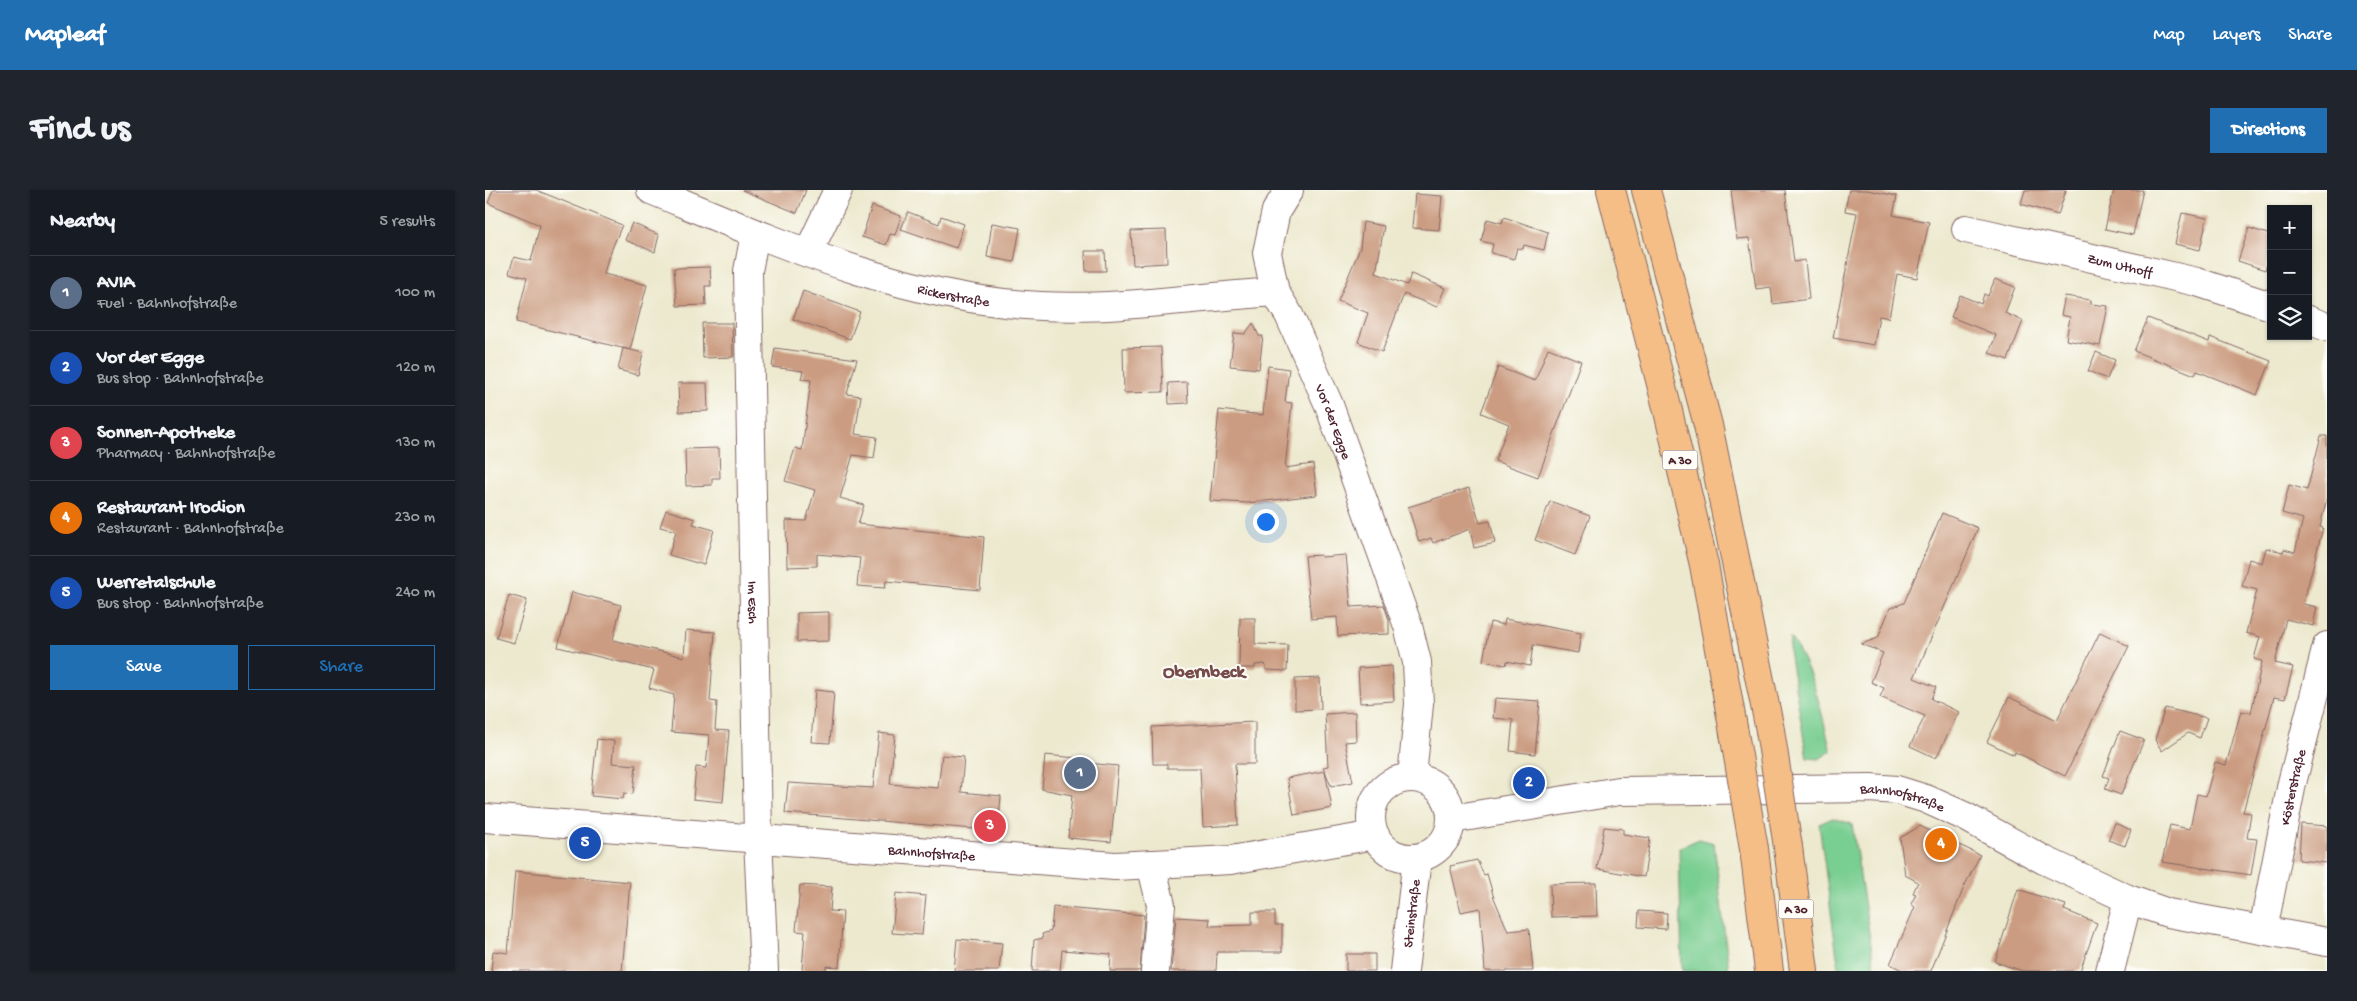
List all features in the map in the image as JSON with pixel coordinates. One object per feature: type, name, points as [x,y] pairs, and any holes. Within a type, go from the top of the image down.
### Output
[{"type":"highway","name":"A 30","points":[[1611,190],[1669,411],[1699,546],[1754,849],[1769,971]]},
{"type":"highway","name":"A 30","points":[[1646,190],[1708,425],[1770,730],[1789,846],[1804,971]]},
{"type":"street","points":[[808,253],[838,190]]},
{"type":"street","name":"Vor der Egge","points":[[1289,190],[1276,211],[1267,253],[1275,292],[1289,316],[1329,405],[1407,626],[1417,662],[1419,704],[1412,777]]},
{"type":"street","name":"Rickerstraße","points":[[659,191],[755,234],[924,291],[1040,306],[1110,306],[1275,292]]},
{"type":"street","name":"Zum Uthoff","points":[[1966,229],[2197,282],[2267,305]]},
{"type":"street","name":"Im Esch","points":[[755,234],[748,271],[758,838],[764,971]]},
{"type":"street","points":[[2312,321],[2327,327]]},
{"type":"street","name":"Kösterstraße","points":[[2263,930],[2292,783],[2327,646]]},
{"type":"street","points":[[1412,777],[1425,779],[1440,790],[1450,806],[1452,819],[1445,840],[1428,855],[1417,858],[1404,858],[1392,853],[1382,845],[1375,835],[1371,815],[1377,796],[1386,786],[1398,779],[1412,777]]},
{"type":"street","name":"Bahnhofstraße","points":[[1452,819],[1619,791],[1870,788],[1897,790],[1926,799],[1964,816],[2044,860],[2128,899],[2168,913],[2327,942]]},
{"type":"street","name":"Bahnhofstraße","points":[[485,818],[1115,866],[1231,860],[1375,835]]},
{"type":"street","name":"Steinstraße","points":[[1405,971],[1417,858]]},
{"type":"street","points":[[1151,864],[1161,905],[1155,971]]},
{"type":"street","points":[[2110,971],[2128,899]]},
{"type":"green space","points":[[1790,637],[1811,677],[1831,751],[1819,759],[1807,758],[1789,650]]},
{"type":"green space","points":[[1833,818],[1852,824],[1875,971],[1839,971],[1819,824]]},
{"type":"green space","points":[[1699,839],[1714,843],[1729,971],[1682,971],[1679,848]]},
{"type":"building","points":[[493,190],[536,190],[622,225],[608,258],[604,274],[647,285],[630,350],[516,322],[527,278],[509,273],[514,257],[531,261],[540,225],[488,203]]},
{"type":"building","points":[[742,190],[806,190],[797,213]]},
{"type":"building","points":[[1731,190],[1785,190],[1794,262],[1805,260],[1809,299],[1773,304],[1771,287],[1756,289],[1749,238],[1737,239]]},
{"type":"building","points":[[1849,190],[1867,190],[1897,196],[1893,215],[1929,222],[1917,278],[1897,274],[1889,318],[1879,316],[1874,345],[1833,338],[1857,213],[1845,211]]},
{"type":"building","points":[[2025,190],[2066,190],[2058,215],[2021,204]]},
{"type":"building","points":[[2114,190],[2143,190],[2133,235],[2105,229]]},
{"type":"building","points":[[1415,194],[1442,196],[1439,230],[1412,228]]},
{"type":"building","points":[[872,206],[901,216],[895,235],[890,234],[886,245],[862,237]]},
{"type":"building","points":[[908,212],[939,224],[941,216],[964,224],[956,248],[901,229]]},
{"type":"building","points":[[2182,213],[2207,218],[2200,250],[2175,244]]},
{"type":"building","points":[[1504,217],[1548,232],[1544,250],[1524,245],[1523,249],[1517,248],[1514,259],[1491,253],[1493,244],[1481,241],[1487,219],[1502,223]]},
{"type":"building","points":[[1363,222],[1384,226],[1376,273],[1407,285],[1411,274],[1445,288],[1437,307],[1404,294],[1382,352],[1358,342],[1368,313],[1338,301],[1360,248]]},
{"type":"building","points":[[632,223],[659,235],[655,252],[625,240]]},
{"type":"building","points":[[992,223],[1020,228],[1014,262],[987,257]]},
{"type":"building","points":[[2249,228],[2267,234],[2267,264],[2265,270],[2238,261]]},
{"type":"building","points":[[1166,230],[1167,263],[1133,265],[1131,231]]},
{"type":"building","points":[[1085,251],[1105,251],[1106,271],[1086,271]]},
{"type":"building","points":[[710,267],[711,286],[705,286],[706,305],[677,306],[674,268]]},
{"type":"building","points":[[1995,279],[2015,287],[2005,313],[2023,321],[2008,360],[1989,353],[1996,335],[1951,317],[1960,295],[1981,304],[1984,294],[1988,296]]},
{"type":"building","points":[[803,291],[860,312],[850,339],[793,319]]},
{"type":"building","points":[[2065,296],[2091,300],[2091,304],[2108,306],[2100,346],[2066,340],[2070,317],[2061,315]]},
{"type":"building","points":[[2148,318],[2209,342],[2210,337],[2271,361],[2257,395],[2197,371],[2195,375],[2134,351]]},
{"type":"building","points":[[702,323],[732,323],[733,357],[703,358]]},
{"type":"building","points":[[1253,323],[1259,336],[1263,336],[1259,369],[1230,366],[1234,333],[1245,334]]},
{"type":"building","points":[[1161,347],[1163,392],[1124,393],[1123,348]]},
{"type":"building","points":[[623,348],[643,353],[638,375],[618,370]]},
{"type":"building","points":[[775,348],[857,359],[847,394],[861,396],[855,434],[877,437],[874,458],[853,455],[840,498],[864,505],[858,524],[984,537],[980,590],[886,581],[885,588],[857,586],[860,558],[817,554],[817,566],[787,567],[786,520],[806,521],[815,490],[785,481],[795,448],[802,450],[811,380],[801,379],[803,371],[772,367]]},
{"type":"building","points":[[1548,348],[1581,361],[1538,477],[1495,461],[1509,424],[1481,413],[1498,367],[1535,381]]},
{"type":"building","points":[[2096,352],[2115,360],[2107,379],[2088,371]]},
{"type":"building","points":[[1268,366],[1289,369],[1285,402],[1292,403],[1285,468],[1313,464],[1317,495],[1248,503],[1210,501],[1219,410],[1263,415]]},
{"type":"building","points":[[1187,382],[1188,403],[1169,404],[1168,383]]},
{"type":"building","points":[[678,383],[707,383],[708,411],[679,412]]},
{"type":"building","points":[[2321,436],[2327,436],[2327,498],[2320,527],[2323,528],[2303,604],[2317,607],[2313,626],[2286,619],[2275,663],[2293,667],[2285,699],[2274,697],[2243,812],[2251,813],[2247,838],[2257,839],[2251,875],[2162,862],[2170,825],[2190,829],[2197,794],[2206,796],[2215,762],[2226,765],[2241,711],[2251,713],[2262,661],[2254,659],[2260,637],[2246,633],[2257,590],[2242,586],[2249,559],[2262,563],[2266,548],[2283,552],[2284,549],[2295,552],[2303,519],[2282,513],[2289,485],[2307,490]]},
{"type":"building","points":[[719,448],[720,478],[712,478],[712,485],[686,486],[685,449]]},
{"type":"building","points":[[1469,488],[1480,523],[1490,521],[1495,543],[1474,548],[1470,529],[1433,543],[1431,538],[1419,542],[1408,507]]},
{"type":"building","points":[[1550,501],[1590,516],[1575,555],[1535,540]]},
{"type":"building","points":[[666,510],[695,519],[693,524],[714,530],[704,565],[669,555],[676,531],[660,527]]},
{"type":"building","points":[[1942,513],[1978,528],[1914,678],[1936,687],[1931,699],[1959,712],[1936,758],[1910,746],[1925,716],[1880,697],[1884,688],[1871,682],[1883,653],[1861,644],[1878,638],[1890,608],[1904,603]]},
{"type":"building","points":[[1321,555],[1321,557],[1346,555],[1351,607],[1384,605],[1389,620],[1389,634],[1338,636],[1337,617],[1311,619],[1305,556]]},
{"type":"building","points":[[572,592],[621,605],[613,640],[684,657],[686,630],[715,632],[710,701],[717,702],[715,730],[729,731],[723,802],[693,799],[696,767],[706,768],[709,735],[671,732],[674,695],[649,688],[654,670],[558,647]]},
{"type":"building","points":[[509,595],[527,600],[514,643],[496,638]]},
{"type":"building","points":[[829,612],[829,641],[797,642],[797,613]]},
{"type":"building","points":[[1240,618],[1255,618],[1255,644],[1288,645],[1287,671],[1267,670],[1265,664],[1255,665],[1255,668],[1239,668]]},
{"type":"building","points":[[1505,619],[1581,633],[1578,653],[1533,645],[1530,666],[1507,661],[1506,665],[1483,661],[1490,622],[1504,625]]},
{"type":"building","points":[[2100,632],[2129,646],[2065,776],[2015,752],[2014,755],[1987,742],[2009,697],[2057,720]]},
{"type":"building","points":[[1392,666],[1394,701],[1360,703],[1358,668]]},
{"type":"building","points":[[1320,678],[1321,709],[1295,710],[1295,679]]},
{"type":"building","points":[[815,690],[834,692],[830,743],[811,742]]},
{"type":"building","points":[[1495,698],[1540,701],[1535,754],[1510,751],[1513,720],[1493,718]]},
{"type":"building","points":[[2165,708],[2207,718],[2200,738],[2188,733],[2162,751],[2155,740]]},
{"type":"building","points":[[1355,712],[1356,741],[1345,742],[1353,782],[1331,786],[1323,767],[1328,766],[1325,714]]},
{"type":"building","points":[[1255,722],[1255,764],[1235,764],[1238,825],[1203,827],[1200,768],[1167,768],[1167,764],[1153,764],[1152,727]]},
{"type":"building","points":[[2120,731],[2144,740],[2121,795],[2105,789],[2109,778],[2103,776]]},
{"type":"building","points":[[879,733],[895,735],[890,784],[938,788],[942,755],[964,757],[961,792],[1001,796],[998,831],[785,813],[788,783],[873,788]]},
{"type":"building","points":[[597,739],[614,741],[612,763],[636,765],[633,794],[624,793],[623,799],[591,796]]},
{"type":"building","points":[[1045,755],[1077,758],[1077,762],[1118,766],[1111,842],[1068,838],[1072,795],[1042,789]]},
{"type":"building","points":[[1325,771],[1332,808],[1294,815],[1287,778]]},
{"type":"building","points":[[2115,823],[2131,830],[2125,846],[2108,840]]},
{"type":"building","points":[[2301,824],[2327,826],[2327,863],[2299,860]]},
{"type":"building","points":[[1920,826],[1980,855],[1964,887],[1931,971],[1904,971],[1890,964],[1915,907],[1911,904],[1916,894],[1913,893],[1918,882],[1905,875],[1900,838]]},
{"type":"building","points":[[1604,827],[1623,829],[1623,834],[1650,838],[1644,877],[1597,869]]},
{"type":"building","points":[[1477,860],[1484,875],[1487,874],[1494,898],[1508,931],[1529,929],[1533,971],[1485,971],[1480,908],[1461,912],[1450,866]]},
{"type":"building","points":[[515,871],[630,882],[622,971],[491,971],[493,951],[508,953]]},
{"type":"building","points":[[1596,883],[1597,916],[1551,917],[1550,884]]},
{"type":"building","points":[[800,885],[832,887],[830,911],[843,912],[839,967],[826,966],[826,971],[804,971],[802,969],[805,932],[796,931]]},
{"type":"building","points":[[2018,889],[2066,905],[2064,910],[2097,923],[2080,971],[2023,971],[1995,962]]},
{"type":"building","points":[[896,893],[926,896],[922,935],[892,933]]},
{"type":"building","points":[[1053,907],[1144,915],[1140,971],[1110,971],[1111,954],[1062,950],[1060,971],[1032,971],[1034,940],[1043,938],[1042,934],[1051,931]]},
{"type":"building","points":[[1639,911],[1667,913],[1666,929],[1638,927]]},
{"type":"building","points":[[1252,912],[1275,912],[1275,925],[1282,925],[1282,952],[1217,952],[1216,971],[1171,971],[1176,917],[1210,919],[1209,926],[1252,925]]},
{"type":"building","points":[[957,939],[1002,943],[999,971],[954,971]]},
{"type":"building","points":[[1346,954],[1375,954],[1375,971],[1346,971]]},
{"type":"place","name":"AVIA","points":[[1080,773]]},
{"type":"place","name":"Vor der Egge","points":[[1529,783]]},
{"type":"place","name":"Sonnen-Apotheke","points":[[990,826]]},
{"type":"place","name":"Werretalschule","points":[[585,843]]},
{"type":"place","name":"Restaurant Irodion","points":[[1941,844]]},
{"type":"district","name":"Obernbeck","points":[[1204,670]]}]
